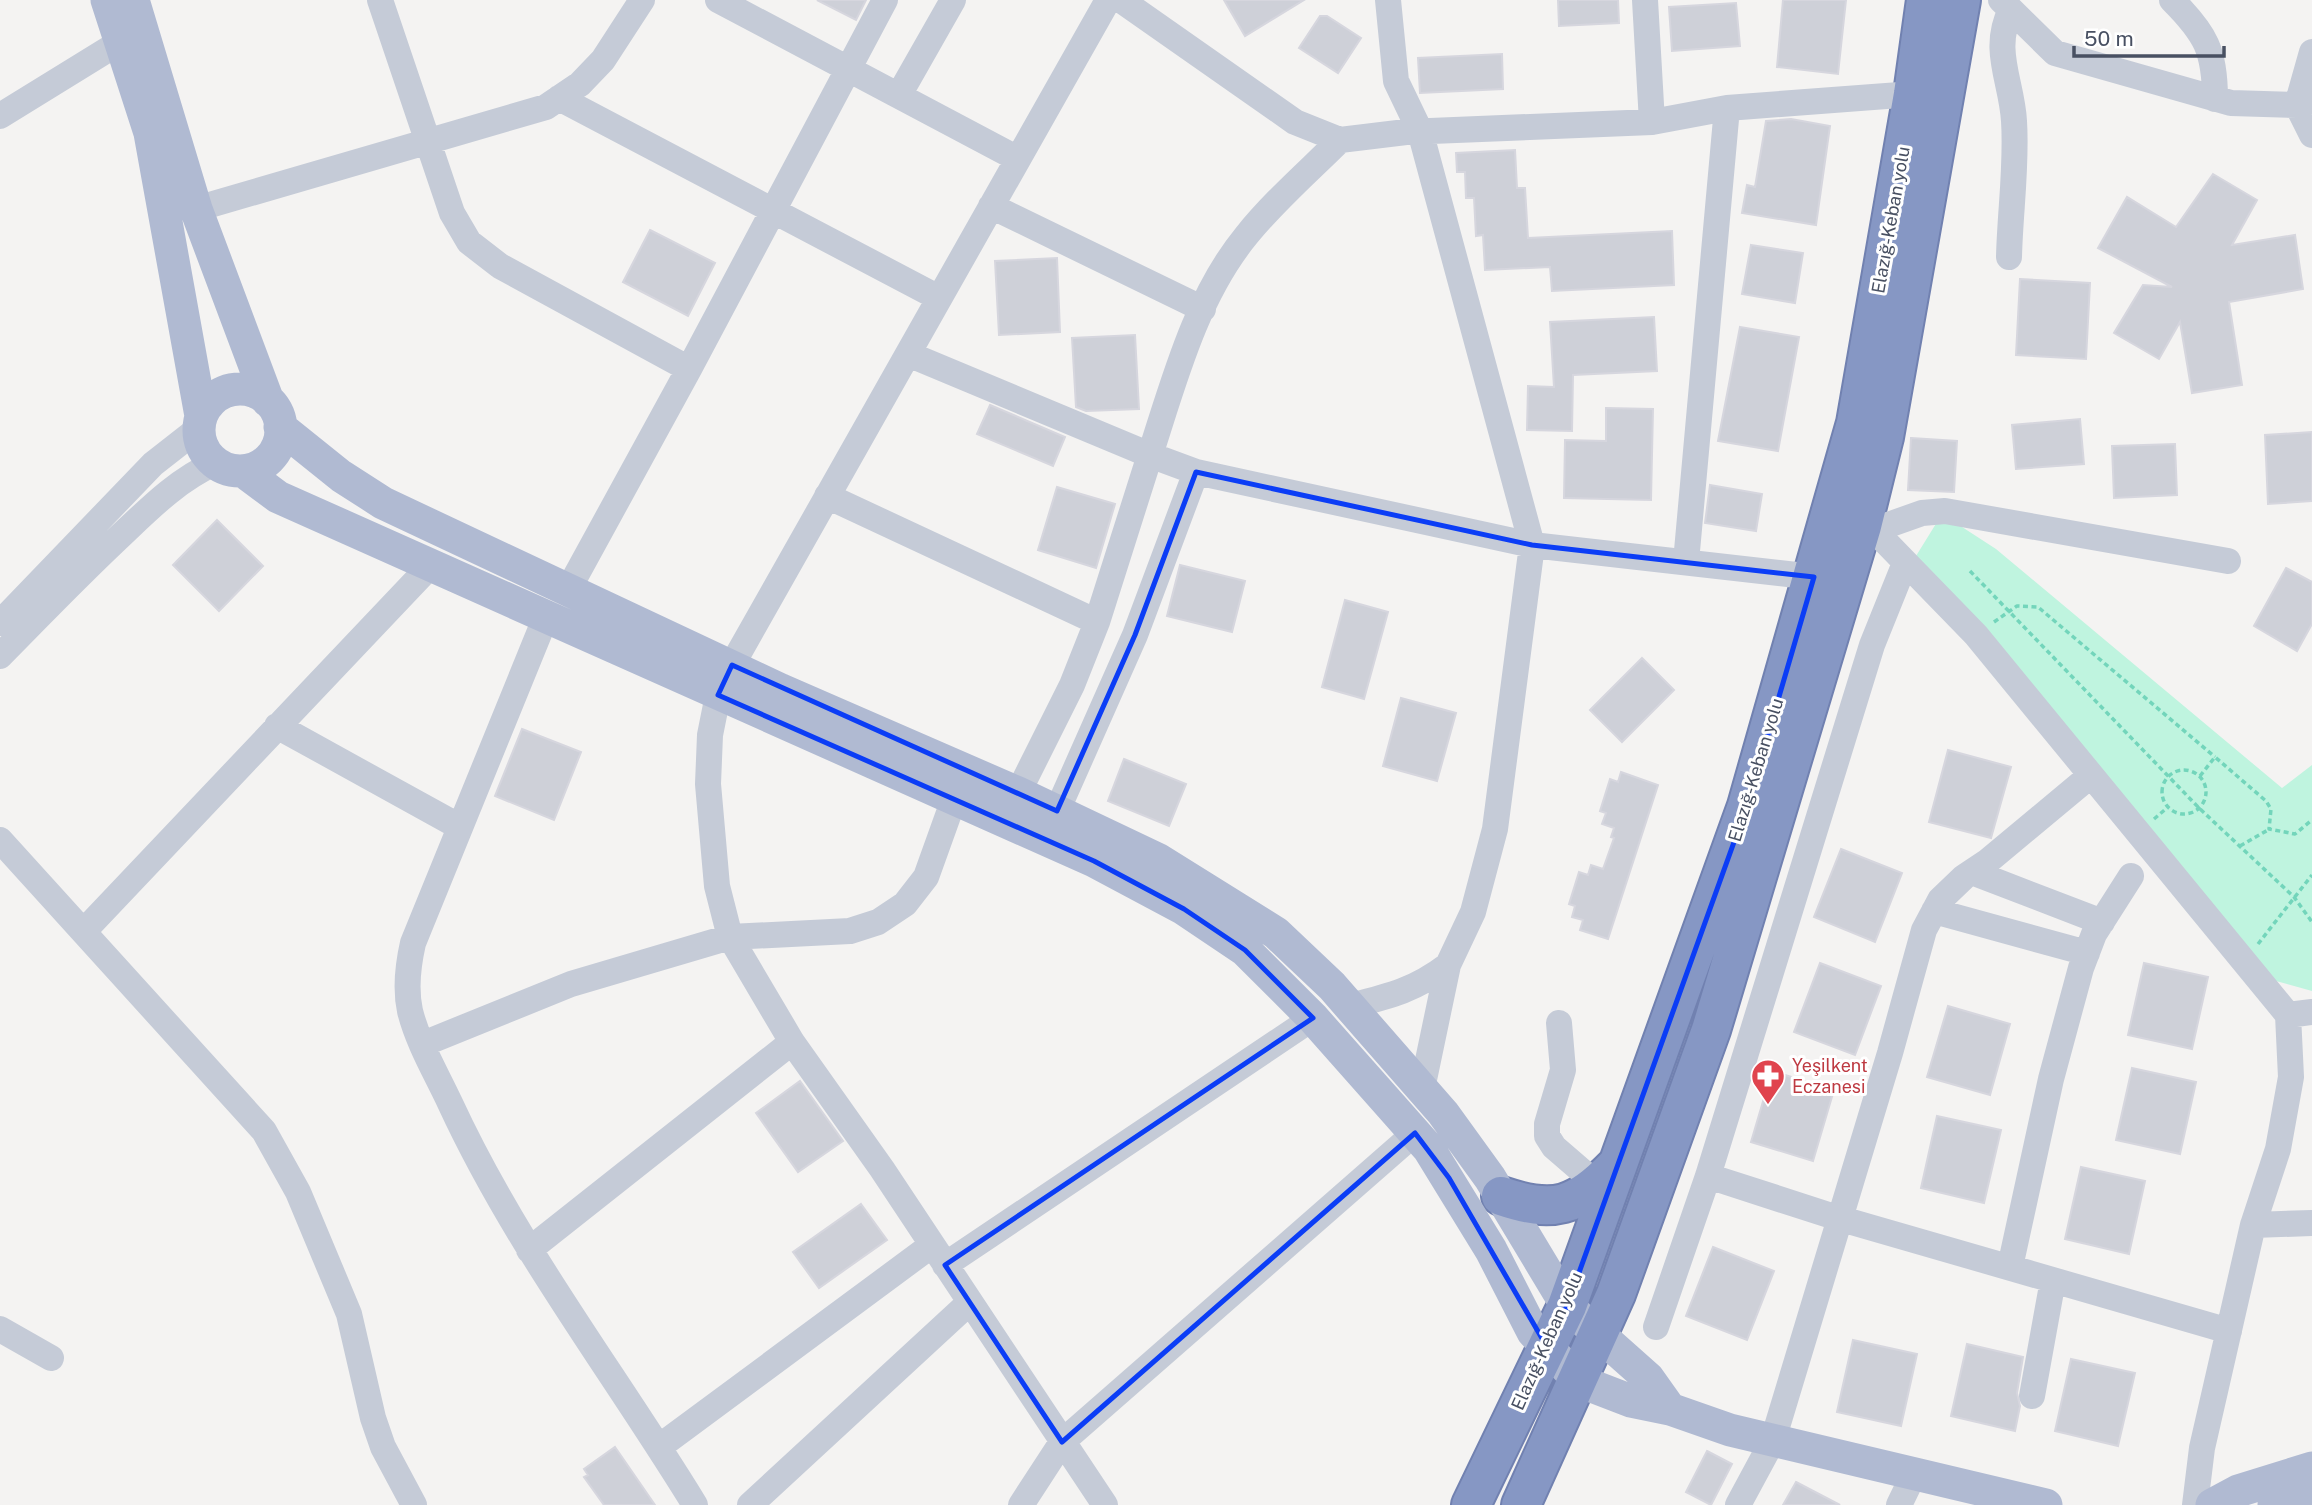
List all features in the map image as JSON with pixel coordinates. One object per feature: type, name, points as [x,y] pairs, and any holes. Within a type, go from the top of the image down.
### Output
[{"type":"highway","name":"Elazığ-Keban yolu","points":[[1471,1505],[1567,1307],[1608,1174],[1747,806],[1856,423],[1913,94],[1926,0]]},
{"type":"highway","name":"Elazığ-Keban yolu","points":[[1521,1505],[1599,1336],[1711,1030],[1868,528],[1961,0]]},
{"type":"highway","points":[[1500,1196],[1534,1206],[1550,1207],[1581,1198],[1608,1174]]},
{"type":"main road","points":[[107,0],[150,133],[204,450],[278,496],[432,564],[557,602],[732,665],[1018,793],[1159,860],[1276,933],[1350,1006],[1422,1089],[1500,1196],[1567,1307],[1648,1378],[1670,1409]]},
{"type":"main road","points":[[133,0],[196,209],[274,414],[278,444],[273,454],[255,468],[229,467]]},
{"type":"main road","points":[[200,422],[215,398],[225,392],[248,390],[341,476],[383,503],[718,695],[1094,861],[1184,909],[1245,950],[1313,1018],[1415,1133],[1449,1178],[1534,1332],[1578,1381],[1631,1401],[1670,1409],[1773,1440],[2046,1505]]},
{"type":"main road","points":[[2212,1505],[2238,1490],[2312,1468]]},
{"type":"main road","points":[[2274,1505],[2312,1496]]},
{"type":"street","points":[[380,0],[430,140],[452,213],[460,229],[481,253],[518,277],[689,369]]},
{"type":"street","points":[[196,209],[546,107],[580,84],[603,60],[642,0]]},
{"type":"street","points":[[718,0],[1018,159]]},
{"type":"street","points":[[695,1505],[529,1250],[479,1165],[423,1044],[410,1009],[410,959],[413,943],[460,827],[557,602],[689,369],[885,0]]},
{"type":"street","points":[[899,95],[953,0]]},
{"type":"street","points":[[1105,1505],[939,1255],[792,1042],[730,937],[716,886],[710,832],[710,748],[718,695],[732,665],[1108,0]]},
{"type":"street","points":[[1121,0],[1295,122],[1340,140],[1420,131],[1652,122],[1727,108],[1913,94]]},
{"type":"street","points":[[1388,0],[1396,81],[1420,131],[1532,545],[1495,829],[1473,912],[1448,965],[1422,1089]]},
{"type":"street","points":[[1644,0],[1652,122]]},
{"type":"street","points":[[2172,0],[2194,22],[2210,48],[2215,65],[2215,99]]},
{"type":"street","points":[[2006,5],[2055,53],[2231,103],[2304,103]]},
{"type":"street","points":[[2006,5],[2001,51],[2014,120],[2009,257]]},
{"type":"street","points":[[0,116],[120,41]]},
{"type":"street","points":[[2312,52],[2304,103],[2312,135]]},
{"type":"street","points":[[559,98],[939,298]]},
{"type":"street","points":[[1686,562],[1727,108]]},
{"type":"street","points":[[1018,793],[1072,685],[1097,622],[1177,371],[1203,309],[1224,267],[1247,235],[1340,140]]},
{"type":"street","points":[[991,206],[1203,309]]},
{"type":"street","points":[[908,354],[1196,472],[1532,545],[1814,577]]},
{"type":"street","points":[[0,623],[153,464],[200,422]]},
{"type":"street","points":[[0,656],[65,589],[167,493],[192,474],[229,467]]},
{"type":"street","points":[[1057,811],[1135,635],[1196,472]]},
{"type":"street","points":[[827,496],[1097,622]]},
{"type":"street","points":[[1868,528],[1922,513],[1944,511],[2228,561]]},
{"type":"street","points":[[1868,528],[1976,635],[2244,962],[2300,1014],[2278,1149],[2253,1225],[2202,1448],[2195,1505]]},
{"type":"street","points":[[1656,1326],[1708,1176],[1872,645],[1890,594],[1905,563]]},
{"type":"street","points":[[84,931],[432,564]]},
{"type":"street","points":[[277,726],[460,827]]},
{"type":"street","points":[[1738,1505],[1773,1440],[1890,1053],[1924,930],[1946,895],[2091,776]]},
{"type":"street","points":[[423,1044],[571,984],[730,937],[865,928],[892,915],[905,904],[926,877],[954,799]]},
{"type":"street","points":[[0,840],[250,1113],[273,1146],[298,1192],[349,1314],[360,1350],[373,1418],[383,1447],[414,1505]]},
{"type":"street","points":[[1972,872],[2102,922]]},
{"type":"street","points":[[2010,1267],[2064,1026],[2087,953],[2102,922],[2131,876]]},
{"type":"street","points":[[1934,911],[2087,953]]},
{"type":"street","points":[[1350,1006],[1399,994],[1422,984],[1448,965]]},
{"type":"street","points":[[659,1447],[939,1255],[1313,1018]]},
{"type":"street","points":[[1559,1024],[1563,1070],[1547,1124],[1547,1136],[1554,1147],[1608,1174]]},
{"type":"street","points":[[529,1250],[792,1042]]},
{"type":"street","points":[[1021,1505],[1062,1442],[1415,1133]]},
{"type":"street","points":[[1708,1176],[1838,1218],[2229,1331]]},
{"type":"street","points":[[2253,1225],[2312,1223]]},
{"type":"street","points":[[2032,1396],[2053,1280]]},
{"type":"street","points":[[750,1505],[970,1302]]},
{"type":"street","points":[[0,1329],[51,1359]]},
{"type":"street","points":[[1899,1505],[1915,1472]]},
{"type":"path","points":[[1970,571],[2168,777],[2294,897],[2312,922]]},
{"type":"path","points":[[1976,635],[2008,612],[2026,604],[2038,607],[2266,801],[2271,809],[2269,829]]},
{"type":"path","points":[[2200,776],[2215,757]]},
{"type":"path","points":[[2188,769],[2200,776],[2206,796],[2199,808],[2187,814],[2168,807],[2162,789],[2168,777],[2188,769]]},
{"type":"path","points":[[2240,846],[2269,829],[2295,834],[2312,820]]},
{"type":"path","points":[[2244,962],[2312,875]]},
{"type":"highlighted area","points":[[1196,472],[1532,545],[1814,577],[1747,806],[1567,1306],[1547,1347],[1449,1178],[1415,1133],[1062,1442],[945,1265],[1313,1018],[1245,950],[1184,909],[1094,861],[718,695],[732,665],[1057,811],[1135,635]]},
{"type":"green space","points":[[1942,514],[1996,549],[2282,788],[2312,765],[2312,991],[2276,981],[1916,556]]},
{"type":"building","points":[[817,0],[866,0],[856,20]]},
{"type":"building","points":[[1224,0],[1304,0],[1245,36]]},
{"type":"building","points":[[1558,0],[1618,0],[1619,23],[1559,26]]},
{"type":"building","points":[[1783,0],[1846,0],[1838,74],[1777,67]]},
{"type":"building","points":[[1736,3],[1740,46],[1672,51],[1669,7]]},
{"type":"building","points":[[1320,16],[1327,16],[1361,38],[1338,73],[1299,48]]},
{"type":"building","points":[[1502,54],[1503,89],[1420,93],[1418,58]]},
{"type":"building","points":[[1791,119],[1830,126],[1816,225],[1742,213],[1747,185],[1755,187],[1766,121]]},
{"type":"building","points":[[1515,150],[1517,188],[1525,188],[1528,238],[1672,231],[1674,285],[1552,291],[1550,267],[1485,270],[1483,235],[1476,236],[1474,198],[1466,198],[1465,172],[1457,172],[1456,153]]},
{"type":"building","points":[[2213,174],[2257,200],[2232,245],[2295,235],[2303,289],[2229,302],[2242,385],[2192,393],[2180,322],[2159,359],[2114,333],[2143,285],[2172,287],[2098,248],[2127,197],[2176,227]]},
{"type":"building","points":[[650,230],[715,263],[688,316],[623,282]]},
{"type":"building","points":[[1751,245],[1803,253],[1795,303],[1742,294]]},
{"type":"building","points":[[1057,258],[1060,332],[999,335],[995,261]]},
{"type":"building","points":[[2020,279],[2090,283],[2086,359],[2016,355]]},
{"type":"building","points":[[1654,317],[1657,371],[1573,375],[1572,431],[1527,430],[1528,386],[1554,387],[1550,322]]},
{"type":"building","points":[[1740,327],[1799,337],[1778,451],[1718,441]]},
{"type":"building","points":[[1135,335],[1139,409],[1086,411],[1076,407],[1072,338]]},
{"type":"building","points":[[990,405],[1065,437],[1053,466],[977,434]]},
{"type":"building","points":[[1606,408],[1653,409],[1651,500],[1564,498],[1565,440],[1606,441]]},
{"type":"building","points":[[2080,419],[2084,464],[2016,469],[2012,425]]},
{"type":"building","points":[[2312,432],[2312,501],[2268,504],[2265,435]]},
{"type":"building","points":[[1911,438],[1957,441],[1954,492],[1908,490]]},
{"type":"building","points":[[2175,444],[2177,495],[2114,498],[2112,446]]},
{"type":"building","points":[[1710,485],[1762,494],[1756,531],[1705,523]]},
{"type":"building","points":[[1057,487],[1115,504],[1096,568],[1038,550]]},
{"type":"building","points":[[217,520],[263,566],[219,611],[173,565]]},
{"type":"building","points":[[1180,565],[1245,581],[1232,632],[1167,616]]},
{"type":"building","points":[[2286,568],[2312,582],[2312,624],[2297,651],[2254,626]]},
{"type":"building","points":[[1345,600],[1388,612],[1364,699],[1322,687]]},
{"type":"building","points":[[1642,658],[1674,690],[1622,742],[1590,710]]},
{"type":"building","points":[[1401,698],[1456,713],[1437,781],[1383,766]]},
{"type":"building","points":[[522,729],[581,752],[554,820],[495,796]]},
{"type":"building","points":[[1948,750],[2011,767],[1991,838],[1929,822]]},
{"type":"building","points":[[1124,759],[1186,784],[1169,826],[1108,801]]},
{"type":"building","points":[[1621,772],[1658,785],[1608,939],[1580,930],[1583,920],[1572,917],[1575,906],[1569,904],[1579,872],[1588,875],[1591,865],[1603,869],[1614,838],[1611,837],[1614,828],[1602,824],[1606,813],[1600,811],[1610,779],[1618,782]]},
{"type":"building","points":[[1841,849],[1902,873],[1875,942],[1814,917]]},
{"type":"building","points":[[1820,963],[1881,986],[1855,1055],[1794,1032]]},
{"type":"building","points":[[2144,963],[2208,977],[2192,1049],[2128,1035]]},
{"type":"building","points":[[1948,1006],[2010,1024],[1990,1095],[1927,1077]]},
{"type":"building","points":[[2132,1068],[2196,1082],[2180,1154],[2116,1140]]},
{"type":"building","points":[[1772,1071],[1834,1090],[1813,1161],[1751,1142]]},
{"type":"building","points":[[800,1081],[843,1141],[798,1172],[756,1113]]},
{"type":"building","points":[[1937,1116],[2001,1130],[1984,1203],[1921,1188]]},
{"type":"building","points":[[2081,1167],[2145,1181],[2129,1254],[2065,1239]]},
{"type":"building","points":[[861,1204],[887,1240],[819,1288],[793,1252]]},
{"type":"building","points":[[1713,1247],[1774,1271],[1747,1340],[1686,1316]]},
{"type":"building","points":[[1853,1340],[1917,1354],[1901,1426],[1837,1412]]},
{"type":"building","points":[[1967,1344],[2023,1357],[2017,1393],[2020,1406],[2015,1431],[1951,1416]]},
{"type":"building","points":[[2071,1359],[2135,1373],[2118,1446],[2055,1431]]},
{"type":"building","points":[[615,1447],[655,1505],[604,1505],[584,1477],[588,1475],[584,1469]]},
{"type":"building","points":[[1707,1451],[1732,1464],[1711,1505],[1686,1492]]},
{"type":"building","points":[[1796,1482],[1840,1505],[1783,1505]]},
{"type":"place","name":"Yeşilkent Eczanesi","points":[[1768,1106]]}]
